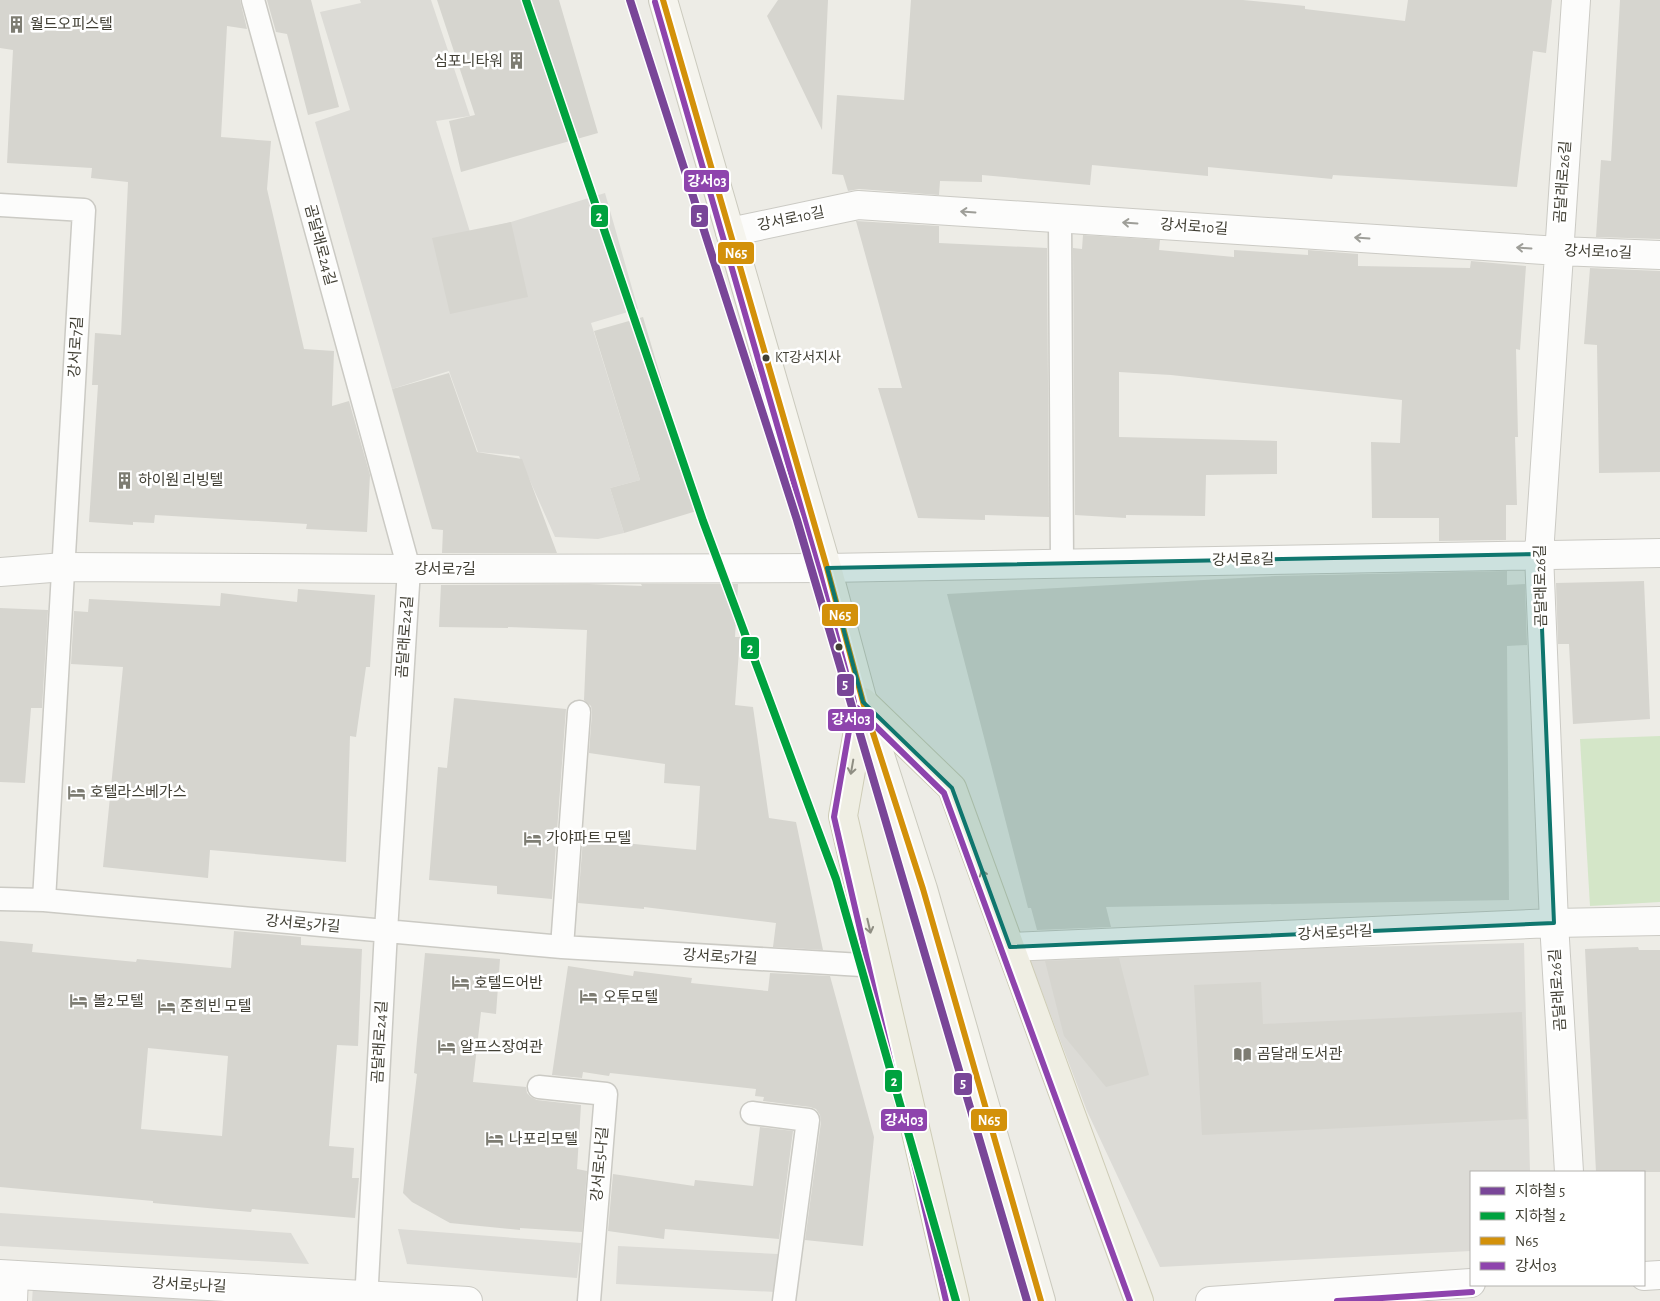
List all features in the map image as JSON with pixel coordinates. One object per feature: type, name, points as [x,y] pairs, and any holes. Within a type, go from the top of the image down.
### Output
[{"type":"main road","points":[[663,0],[827,568],[863,702],[923,889],[1042,1301]]},
{"type":"main road","points":[[863,702],[952,788],[1139,1301]]},
{"type":"main road","points":[[863,702],[843,816],[956,1301]]},
{"type":"street","name":"곰달래로26길","points":[[1569,1171],[1554,923],[1539,554],[1576,0]]},
{"type":"street","name":"강서로10길","points":[[730,232],[858,205],[1559,251],[1660,255]]},
{"type":"street","name":"강서로8길","points":[[827,568],[1660,552]]},
{"type":"street","name":"강서로7길","points":[[0,572],[64,568],[409,570],[827,568]]},
{"type":"street","name":"강서로5라길","points":[[1010,947],[1554,923],[1660,921]]},
{"type":"street","points":[[1645,1276],[1660,1275]]},
{"type":"street","name":"강서로5나길","points":[[9,1283],[468,1301]]},
{"type":"street","points":[[1210,1301],[1470,1283]]},
{"type":"lane","name":"곰달래로24길","points":[[253,0],[409,570],[386,931],[366,1298]]},
{"type":"lane","name":"강서로7길","points":[[0,205],[84,210],[64,568]]},
{"type":"lane","points":[[1060,219],[1062,563]]},
{"type":"lane","points":[[44,900],[64,568]]},
{"type":"lane","points":[[562,947],[579,712]]},
{"type":"lane","name":"강서로5가길","points":[[0,899],[44,900],[562,947],[878,966]]},
{"type":"lane","name":"강서로5나길","points":[[539,1087],[606,1094],[589,1301]]},
{"type":"lane","points":[[752,1112],[808,1120],[784,1301]]},
{"type":"highlighted area","points":[[1539,554],[1554,923],[1010,947],[952,788],[863,702],[827,568]]},
{"type":"green space","points":[[1660,736],[1660,902],[1590,906],[1580,739]]},
{"type":"shaded area","points":[[360,0],[431,0],[470,116],[436,121],[470,232],[511,222],[605,193],[638,309],[591,323],[640,480],[610,488],[624,533],[598,539],[555,537],[519,456],[478,452],[449,371],[392,389],[315,122],[350,110],[320,12],[361,3]]},
{"type":"shaded area","points":[[1524,943],[1530,1171],[1470,1171],[1470,1251],[1160,1267],[1087,1111],[1028,955]]},
{"type":"shaded area","points":[[0,1213],[291,1233],[309,1264],[0,1246]]},
{"type":"shaded area","points":[[398,1229],[581,1243],[577,1278],[407,1264]]},
{"type":"shaded area","points":[[618,1246],[778,1254],[776,1292],[616,1284]]},
{"type":"shaded area","points":[[33,1286],[254,1301],[32,1301]]},
{"type":"building","points":[[0,0],[240,0],[247,29],[227,26],[221,137],[271,141],[267,189],[304,349],[334,351],[332,406],[349,401],[370,475],[367,532],[306,529],[307,524],[155,515],[154,523],[133,522],[133,525],[89,522],[98,385],[92,385],[95,333],[121,335],[128,182],[91,178],[92,168],[7,163],[13,50],[0,48]]},
{"type":"building","points":[[267,0],[311,0],[339,107],[308,115],[287,34],[276,32]]},
{"type":"building","name":"심포니타워","points":[[437,0],[559,0],[598,133],[461,172],[449,121],[475,115]]},
{"type":"building","points":[[778,0],[828,0],[822,130],[767,16]]},
{"type":"building","points":[[911,0],[1243,0],[1305,6],[1305,9],[1405,21],[1408,0],[1552,0],[1546,53],[1533,51],[1517,187],[1333,175],[1332,179],[1208,167],[1208,176],[1092,165],[1090,185],[982,175],[982,182],[940,181],[939,195],[859,189],[848,191],[843,175],[832,174],[837,95],[904,100]]},
{"type":"building","points":[[1620,0],[1660,0],[1660,239],[1596,237],[1601,160],[1611,161]]},
{"type":"building","points":[[856,221],[939,226],[939,243],[1047,248],[1049,517],[985,515],[985,520],[918,518],[878,388],[902,388]]},
{"type":"building","points":[[511,222],[528,297],[450,314],[432,238]]},
{"type":"building","points":[[1083,235],[1160,240],[1159,250],[1234,257],[1234,250],[1308,255],[1308,250],[1358,254],[1358,266],[1470,268],[1471,261],[1526,266],[1520,350],[1516,349],[1518,437],[1515,437],[1517,505],[1506,505],[1506,540],[1439,541],[1439,518],[1372,518],[1371,442],[1400,443],[1402,400],[1171,375],[1119,372],[1119,437],[1277,441],[1277,474],[1206,475],[1205,516],[1126,515],[1126,518],[1075,515],[1073,248],[1082,249]]},
{"type":"building","points":[[1590,268],[1660,271],[1660,472],[1599,473],[1597,345],[1584,344]]},
{"type":"building","points":[[643,317],[700,510],[624,533],[610,488],[640,480],[594,331]]},
{"type":"building","points":[[449,373],[477,452],[522,459],[557,553],[442,553],[443,530],[432,529],[392,389]]},
{"type":"building","points":[[1507,571],[1507,585],[1525,584],[1527,645],[1507,646],[1509,900],[1106,907],[1111,927],[1037,930],[1031,908],[1028,908],[947,594],[1275,576]]},
{"type":"building","points":[[1644,581],[1650,719],[1573,724],[1569,644],[1558,644],[1556,583]]},
{"type":"building","points":[[589,584],[642,586],[641,584],[738,584],[735,637],[740,637],[735,705],[753,707],[769,818],[796,822],[823,950],[773,947],[776,923],[644,907],[644,909],[578,903],[583,839],[696,850],[700,786],[664,783],[665,764],[589,753],[592,712],[591,706],[584,700],[587,630],[439,627],[441,585]]},
{"type":"building","points":[[298,589],[375,595],[370,667],[366,667],[356,737],[350,736],[346,862],[210,850],[208,878],[103,867],[123,667],[71,664],[74,611],[88,612],[89,599],[220,606],[221,593],[297,602]]},
{"type":"building","points":[[0,608],[48,610],[42,708],[31,708],[25,783],[0,782]]},
{"type":"building","points":[[454,698],[566,709],[552,899],[497,894],[497,886],[429,880],[438,767],[447,768]]},
{"type":"building","points":[[234,931],[301,937],[301,945],[362,949],[358,1046],[337,1045],[329,1146],[354,1148],[352,1178],[359,1178],[355,1218],[252,1209],[251,1212],[0,1187],[0,941],[33,944],[32,952],[136,962],[137,959],[231,968]],"holes":[[[148,1048],[228,1056],[222,1136],[141,1129]]]},
{"type":"building","points":[[1638,947],[1639,950],[1660,950],[1660,1172],[1596,1171],[1585,949]]},
{"type":"building","points":[[425,953],[500,959],[496,1014],[481,1012],[473,1082],[526,1087],[527,1093],[537,1100],[581,1105],[577,1169],[587,1171],[582,1232],[520,1228],[520,1230],[450,1223],[412,1202],[403,1193],[417,1074],[414,1073]]},
{"type":"building","points":[[1119,958],[1149,1075],[1106,1087],[1064,1036],[1045,961]]},
{"type":"building","points":[[568,966],[633,976],[634,971],[692,978],[691,983],[768,991],[770,973],[830,976],[874,1137],[863,1246],[805,1240],[821,1122],[820,1115],[816,1109],[763,1101],[764,1097],[755,1096],[756,1089],[610,1073],[609,1076],[583,1072],[582,1078],[552,1075]]},
{"type":"building","points":[[1261,982],[1263,1024],[1522,1012],[1527,1119],[1202,1135],[1194,985]]},
{"type":"building","points":[[760,1127],[793,1131],[779,1239],[665,1229],[664,1239],[608,1231],[613,1174],[694,1186],[695,1180],[753,1186]]},
{"type":"metro line","name":"2","points":[[526,0],[703,521],[836,879],[956,1301]]},
{"type":"metro line","name":"5","points":[[630,0],[797,520],[1027,1301]]},
{"type":"transit line","name":"N65","points":[[663,0],[827,568],[863,702],[923,889],[1041,1301]]},
{"type":"transit line","name":"강서03","points":[[655,2],[819,570],[854,702],[834,817],[946,1301]]},
{"type":"transit line","name":"강서03","points":[[857,708],[944,793],[1130,1301]]},
{"type":"transit line","name":"강서03","points":[[1337,1301],[1472,1292]]},
{"type":"place","name":"월드오피스텔","points":[[16,24]]},
{"type":"place","name":"심포니타워","points":[[517,61]]},
{"type":"place","name":"KT강서지사","points":[[766,358]]},
{"type":"place","name":"하이원 리빙텔","points":[[124,480]]},
{"type":"place","name":"호텔라스베가스","points":[[76,792]]},
{"type":"place","name":"가야파트 모텔","points":[[532,838]]},
{"type":"place","name":"호텔드어반","points":[[460,983]]},
{"type":"place","name":"오투모텔","points":[[589,997]]},
{"type":"place","name":"볼2 모텔","points":[[79,1001]]},
{"type":"place","name":"준희빈 모텔","points":[[166,1006]]},
{"type":"place","name":"알프스장여관","points":[[446,1047]]},
{"type":"place","name":"곰달래 도서관","points":[[1243,1054]]},
{"type":"place","name":"나포리모텔","points":[[495,1139]]}]
